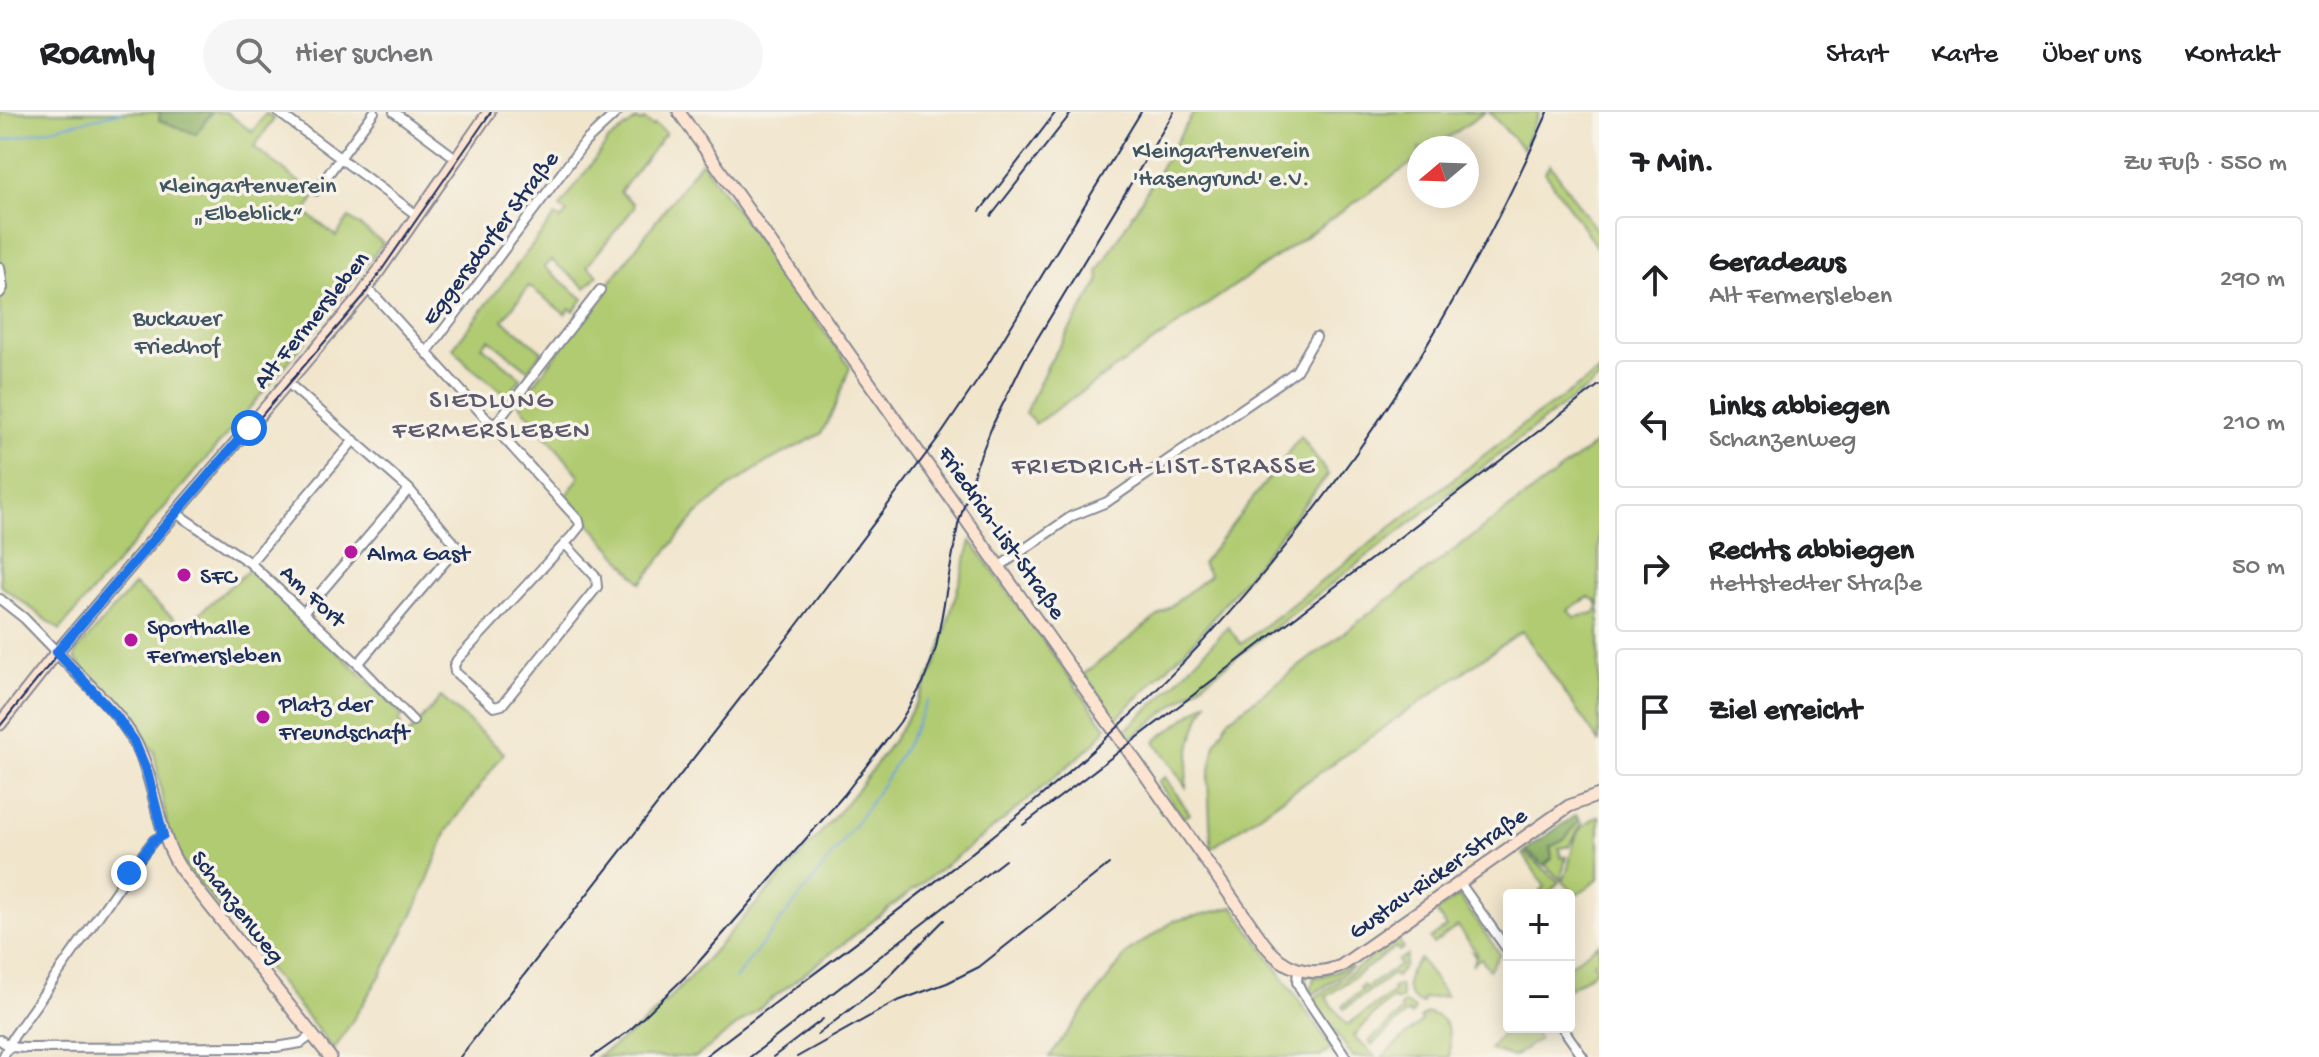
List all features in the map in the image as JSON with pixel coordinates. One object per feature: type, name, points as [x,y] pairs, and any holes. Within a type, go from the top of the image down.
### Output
[{"type":"street","points":[[278,112],[418,216]]},
{"type":"street","points":[[316,191],[374,112]]},
{"type":"street","points":[[394,112],[457,159]]},
{"type":"street","name":"Alt Fermersleben","points":[[0,724],[57,652],[367,289],[489,112]]},
{"type":"street","name":"Eggersdorfer Straße","points":[[427,352],[585,142],[617,112]]},
{"type":"street","name":"Friedrich-List-Straße","points":[[679,112],[1268,949],[1283,963],[1298,970]]},
{"type":"street","points":[[0,267],[3,288],[0,293]]},
{"type":"street","points":[[367,289],[579,521],[580,526],[568,540],[454,666],[455,672],[494,707],[502,705],[597,587],[596,577],[568,540]]},
{"type":"street","points":[[494,426],[600,290]]},
{"type":"street","points":[[1000,566],[1072,516],[1111,499],[1285,379],[1296,371],[1316,337]]},
{"type":"street","points":[[288,383],[409,489],[456,548],[358,664]]},
{"type":"street","points":[[250,563],[354,440]]},
{"type":"street","points":[[304,612],[409,489]]},
{"type":"street","name":"Am Fort","points":[[176,513],[250,563],[358,664],[413,721]]},
{"type":"street","points":[[0,599],[24,618],[57,652]]},
{"type":"street","name":"Schanzenweg","points":[[57,652],[116,716],[134,741],[147,772],[163,835],[185,875],[330,1057]]},
{"type":"street","name":"Gustav-Ricker-Straße","points":[[1298,970],[1320,972],[1341,966],[1569,806],[1599,795]]},
{"type":"street","points":[[3,1057],[14,1036],[133,867],[154,840],[163,835]]},
{"type":"street","points":[[1460,883],[1503,944]]},
{"type":"street","points":[[1298,970],[1296,978],[1302,992],[1346,1057]]},
{"type":"street","points":[[1566,1033],[1583,1057]]},
{"type":"street","points":[[0,1040],[10,1047],[276,1047],[301,1043],[312,1035]]},
{"type":"green space","name":"Buckauer Friedhof","points":[[0,112],[160,112],[160,120],[196,134],[212,112],[226,112],[252,132],[266,113],[274,119],[254,147],[316,195],[305,212],[336,236],[349,218],[383,243],[265,390],[60,630],[0,585]]},
{"type":"green space","points":[[160,112],[212,112],[196,134],[159,120]]},
{"type":"green space","name":"Kleingartenverein 'Hasengrund' e.V.","points":[[1194,112],[1485,112],[1450,136],[1407,136],[1407,166],[1035,424],[1025,413],[1048,365],[1100,280],[1098,272]]},
{"type":"green space","points":[[1489,112],[1539,112],[1523,149]]},
{"type":"green space","points":[[637,119],[653,126],[655,124],[666,133],[620,192],[633,203],[634,208],[587,266],[598,275],[586,288],[551,260],[544,267],[583,299],[574,311],[570,308],[565,314],[529,286],[503,320],[542,351],[528,370],[489,339],[482,346],[521,378],[508,396],[468,365],[453,348],[555,216],[561,220],[567,213],[560,207],[609,140]]},
{"type":"green space","points":[[701,161],[850,367],[821,434],[767,462],[729,487],[696,515],[641,583],[566,496],[580,476],[519,404]]},
{"type":"green space","points":[[1550,164],[1599,234],[1599,251],[1545,172]]},
{"type":"green space","points":[[1599,372],[1599,380],[1130,739],[1124,731],[1163,696],[1228,627],[1241,644],[1524,424]]},
{"type":"green space","points":[[1301,436],[1328,475],[1197,638],[1116,719],[1084,674],[1210,575],[1202,564]]},
{"type":"green space","points":[[1599,441],[1599,742],[1522,631],[1209,850],[1208,780],[1215,744],[1229,719]],"holes":[[[1589,597],[1596,601],[1598,607],[1594,613],[1575,617],[1568,610]]]},
{"type":"green space","points":[[971,541],[1106,728],[1094,744],[1000,823],[696,1057],[596,1057],[636,1029],[672,996],[819,835],[870,773],[914,706],[933,670]]},
{"type":"green space","points":[[251,568],[403,715],[399,719],[402,731],[409,734],[441,697],[504,753],[447,831],[418,904],[382,973],[334,1050],[182,862],[168,831],[154,751],[75,659],[76,652],[134,585],[187,629],[203,610]]},
{"type":"green space","points":[[1208,701],[1191,743],[1186,787],[1155,741]]},
{"type":"green space","points":[[1165,777],[1190,814],[1183,818],[1158,782]]},
{"type":"green space","points":[[1576,815],[1579,820],[1564,840],[1550,847],[1552,858],[1544,865],[1526,850]]},
{"type":"green space","points":[[1599,816],[1599,879],[1577,895],[1575,889],[1563,882],[1576,837],[1588,822]]},
{"type":"green space","points":[[1579,820],[1582,824],[1569,846],[1559,848],[1561,857],[1566,856],[1561,880],[1545,865],[1552,859],[1551,846],[1564,840]]},
{"type":"green space","points":[[1525,852],[1559,882],[1552,889],[1542,889],[1545,887],[1523,854]]},
{"type":"green space","points":[[1459,896],[1500,954],[1489,970],[1481,958],[1472,965],[1476,958],[1472,952],[1478,955],[1458,926],[1433,944],[1430,939],[1446,927],[1436,912]]},
{"type":"green space","points":[[1234,907],[1332,1048],[1320,1057],[1049,1057],[1128,952],[1174,921]]},
{"type":"green space","points":[[1398,939],[1403,948],[1399,951],[1396,947],[1326,997],[1347,1025],[1394,992],[1392,988],[1400,985],[1402,998],[1397,1001],[1394,998],[1379,1009],[1354,1036],[1376,1057],[1353,1057],[1315,1003],[1315,998]]},
{"type":"green space","points":[[1599,944],[1599,960],[1593,963],[1598,969],[1575,985],[1575,961]]},
{"type":"green space","points":[[1407,955],[1404,967],[1396,977],[1393,974],[1344,1009],[1342,1006],[1362,990],[1360,987],[1363,985],[1365,988],[1400,965],[1397,961]]},
{"type":"green space","points":[[1420,959],[1446,996],[1423,999],[1422,1004],[1410,995],[1408,977]]},
{"type":"green space","points":[[1352,967],[1308,998],[1297,974],[1306,977],[1306,989],[1311,990],[1314,977]]},
{"type":"green space","points":[[1405,1003],[1415,1009],[1411,1016],[1408,1012],[1372,1045],[1369,1042],[1402,1011],[1400,1007]]},
{"type":"green space","points":[[1427,1013],[1445,1023],[1450,1057],[1382,1057],[1422,1021],[1420,1018]]},
{"type":"green space","points":[[1535,1033],[1539,1039],[1513,1057],[1490,1049],[1501,1035]]},
{"type":"waterway","points":[[0,141],[122,112]]},
{"type":"waterway","points":[[735,979],[865,811],[910,738],[928,700]]},
{"type":"tram line","points":[[0,726],[363,297],[491,112]]},
{"type":"railway","points":[[980,211],[1056,112]]},
{"type":"railway","points":[[991,216],[1072,112]]},
{"type":"railway","points":[[460,1057],[788,637],[942,433],[984,371],[1141,112]]},
{"type":"railway","points":[[592,1057],[629,1031],[690,972],[844,795],[900,722],[923,683],[936,648],[958,525],[993,424],[1025,359],[1174,112]]},
{"type":"railway","points":[[704,1057],[1019,815],[1118,727],[1249,590],[1364,441],[1416,363],[1464,282],[1548,112]]},
{"type":"railway","points":[[1023,825],[1599,385]]},
{"type":"railway","points":[[750,1057],[1005,860]]},
{"type":"railway","points":[[797,1057],[895,1002],[947,983],[979,967],[1109,864]]},
{"type":"railway","points":[[817,1035],[875,990],[944,920]]},
{"type":"railway","points":[[773,1057],[823,1019]]},
{"type":"place","name":"Alma Gast","points":[[351,552]]},
{"type":"place","name":"SFC","points":[[184,575]]},
{"type":"place","name":"Sporthalle Fermersleben","points":[[131,640]]},
{"type":"place","name":"Platz der Freundschaft","points":[[263,717]]},
{"type":"district","name":"SIEDLUNG FERMERSLEBEN","points":[[492,413]]},
{"type":"district","name":"FRIEDRICH-LIST-STRASSE","points":[[1164,464]]},
{"type":"route","points":[[129,873],[154,840],[163,835],[144,763],[125,727],[57,652],[249,428]]},
{"type":"park label","name":"Kleingartenverein „Elbeblick“","points":[[248,198]]}]
